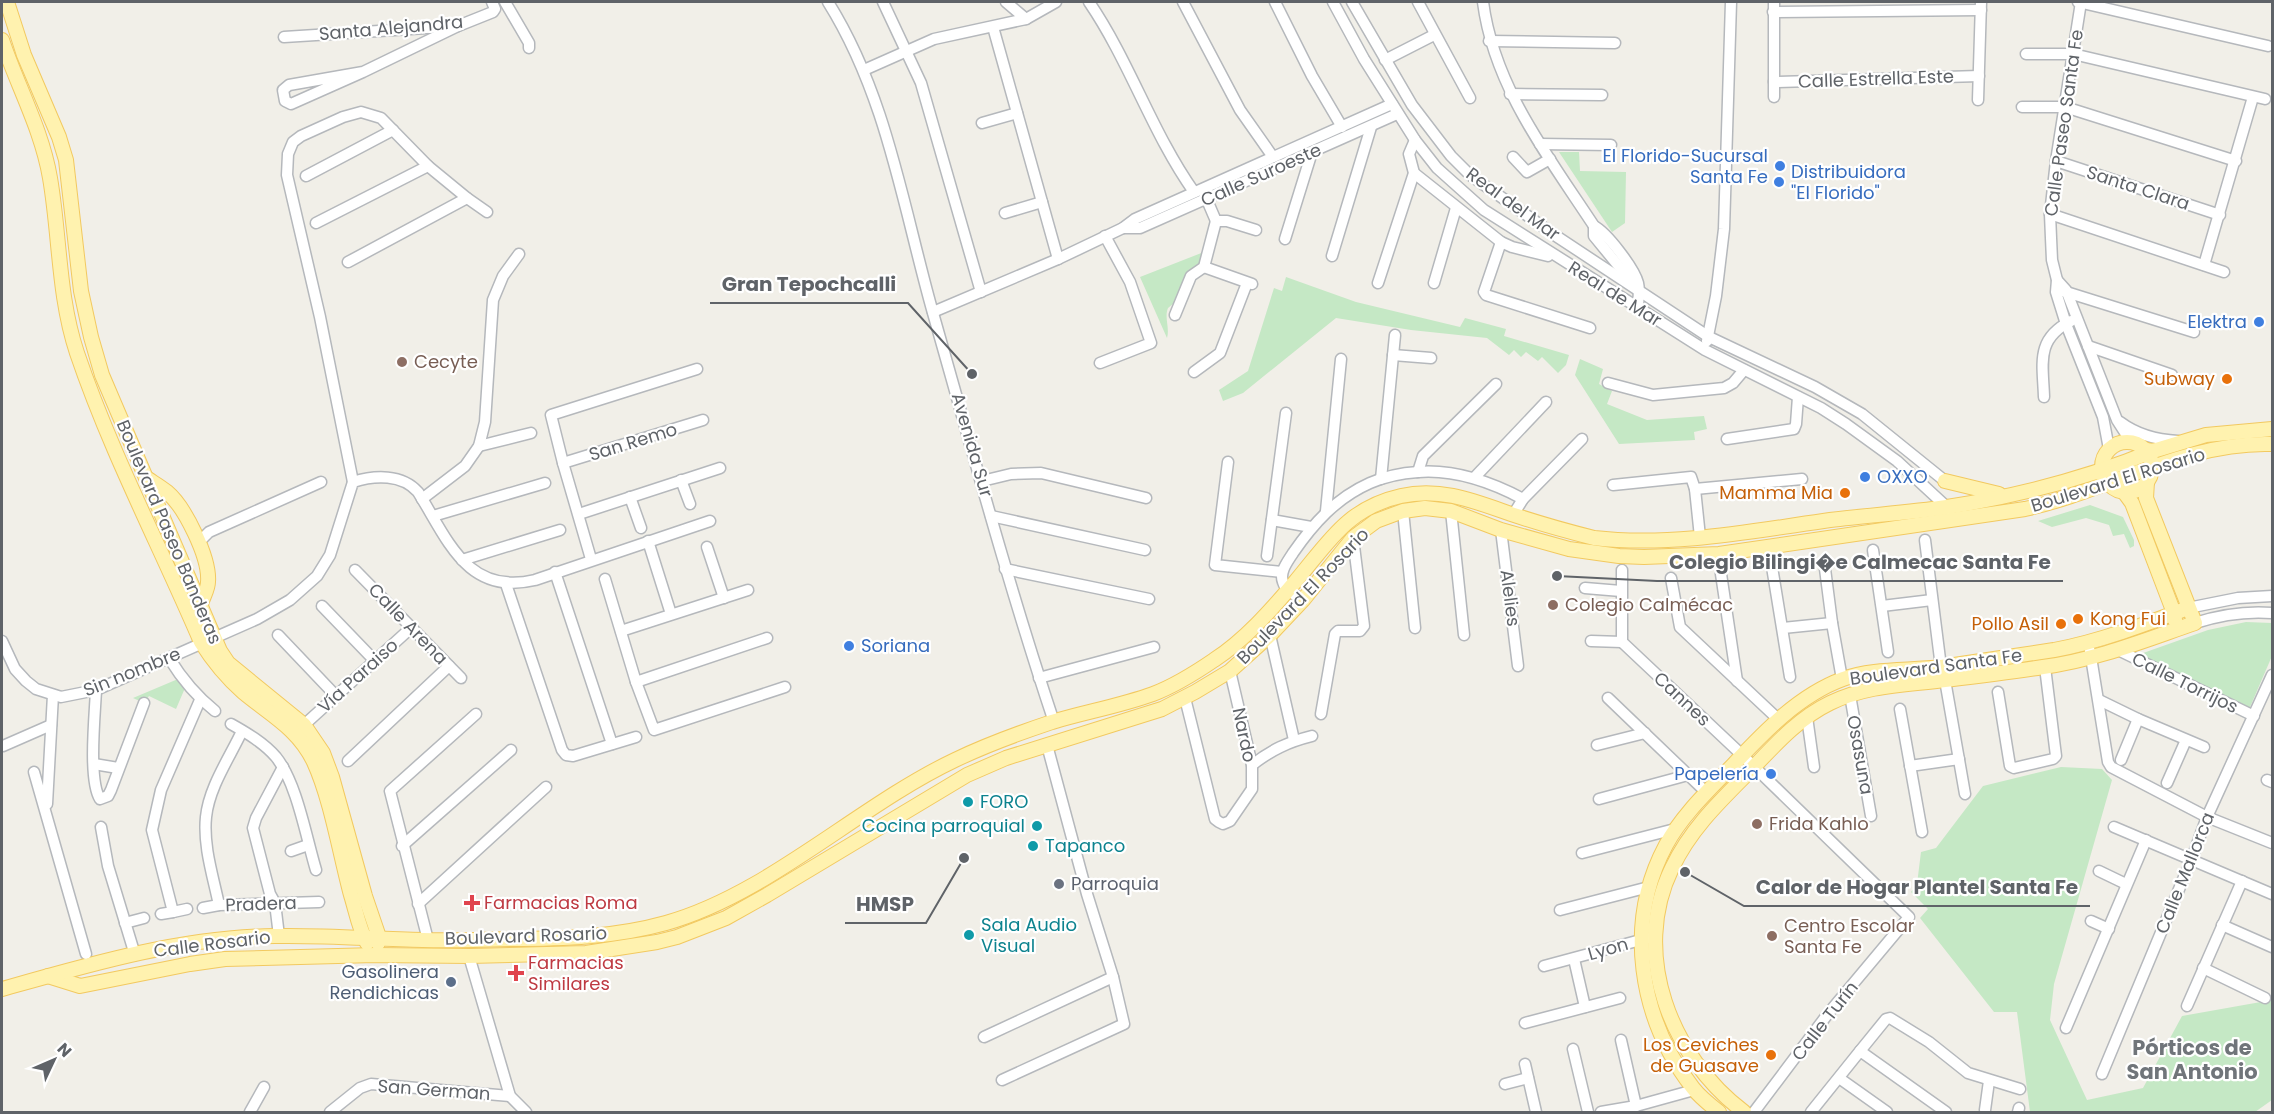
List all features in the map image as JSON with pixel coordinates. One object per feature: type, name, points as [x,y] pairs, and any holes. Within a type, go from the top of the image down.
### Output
[{"type":"main road","name":"Boulevard Paseo Banderas","points":[[6,2],[24,55],[59,137],[66,160],[81,291],[102,375],[201,604],[215,664],[236,685],[296,734],[314,761],[364,936],[375,955]]},
{"type":"main road","name":"Boulevard Paseo Banderas","points":[[2,40],[42,145],[50,177],[59,263],[76,351],[103,422],[208,639],[228,663],[304,725],[319,746],[332,777],[364,896],[379,937]]},
{"type":"main road","name":"Boulevard El Rosario","points":[[1047,745],[1162,709],[1230,671],[1270,635],[1303,600],[1353,538],[1376,521],[1403,511],[1425,508],[1451,511],[1501,530],[1585,552],[1619,556],[1719,554],[2025,509],[2089,491],[2117,489],[2133,492],[2151,459],[2181,441],[2206,435],[2272,429]]},
{"type":"main road","points":[[2175,630],[2181,611],[2164,542],[2146,498],[2151,459],[2123,442],[2105,459],[2117,489],[2132,503],[2150,549],[2181,611],[2195,623]]},
{"type":"main road","name":"Boulevard El Rosario","points":[[1054,722],[1152,694],[1177,683],[1227,651],[1287,590],[1346,522],[1365,508],[1391,498],[1418,492],[1442,493],[1574,533],[1616,541],[1700,537],[1946,507],[2007,495],[2086,474],[2105,459],[2151,459],[2236,446],[2272,444]]},
{"type":"main road","points":[[147,478],[169,493],[185,513],[192,529],[205,561],[208,582],[201,604]]},
{"type":"main road","points":[[1945,481],[2007,495]]},
{"type":"main road","name":"Boulevard Santa Fe","points":[[1943,673],[1989,658],[2043,652],[2088,641],[2181,611]]},
{"type":"main road","name":"Boulevard Santa Fe","points":[[1719,1113],[1694,1090],[1669,1051],[1652,1012],[1643,975],[1642,914],[1649,887],[1665,845],[1675,829],[1742,755],[1778,719],[1812,695],[1842,679],[1943,673],[1991,674],[2045,667],[2091,658],[2195,623]]},
{"type":"main road","name":"Boulevard Santa Fe","points":[[1744,1113],[1704,1077],[1673,1024],[1660,984],[1656,937],[1661,896],[1672,867],[1686,843],[1714,807],[1785,734],[1830,703],[1888,678]]},
{"type":"main road","name":"Boulevard Rosario","points":[[379,937],[428,940],[593,936],[669,922],[714,905],[758,881],[890,796],[949,763],[999,740],[1054,722]]},
{"type":"main road","name":"Boulevard Rosario","points":[[375,955],[469,956],[586,953],[622,949],[677,937],[726,918],[957,780],[1006,758],[1047,745]]},
{"type":"main road","points":[[949,763],[957,780]]},
{"type":"main road","points":[[620,932],[622,949]]},
{"type":"main road","name":"Calle Rosario","points":[[2,989],[135,955],[223,939],[275,936],[379,937]]},
{"type":"main road","points":[[375,955],[379,937]]},
{"type":"main road","name":"Calle Rosario","points":[[48,976],[80,986],[225,959],[375,955]]},
{"type":"street","points":[[505,2],[529,43],[529,48]]},
{"type":"street","name":"Avenida Sur","points":[[828,2],[864,70],[889,143],[933,312],[1005,569],[1054,722]]},
{"type":"street","points":[[883,2],[921,83],[981,292]]},
{"type":"street","points":[[1006,2],[1026,19]]},
{"type":"street","points":[[864,70],[934,39],[1026,19],[1056,2]]},
{"type":"street","points":[[1089,2],[1111,39],[1166,147],[1194,192]]},
{"type":"street","points":[[1183,2],[1240,110],[1273,157]]},
{"type":"street","points":[[1275,2],[1312,76],[1342,127]]},
{"type":"street","name":"Real de Mar","points":[[1333,2],[1394,109],[1415,140],[1444,175],[1484,210],[1705,350],[1821,408],[1897,461],[1960,519]]},
{"type":"street","name":"Real del Mar","points":[[1352,2],[1385,60],[1432,134],[1470,175],[1547,230],[1708,337],[1815,387],[1862,414],[1945,481]]},
{"type":"street","points":[[1418,2],[1470,99]]},
{"type":"street","points":[[1483,2],[1490,41],[1510,94],[1594,226],[1602,231],[1634,274],[1633,305]]},
{"type":"street","points":[[1705,350],[1716,296],[1724,229],[1731,2]]},
{"type":"street","points":[[2080,2],[2268,46]]},
{"type":"street","name":"Calle Paseo Santa Fe","points":[[2080,2],[2050,214],[2052,260],[2103,417],[2105,459]]},
{"type":"street","name":"Santa Alejandra","points":[[284,37],[458,26],[493,12],[493,5]]},
{"type":"street","points":[[1774,97],[1774,7],[1981,6],[1978,100]]},
{"type":"street","points":[[363,72],[289,85],[283,90],[285,101],[291,104],[363,72],[458,26]]},
{"type":"street","points":[[993,27],[1058,259]]},
{"type":"street","points":[[1385,60],[1434,35]]},
{"type":"street","points":[[1490,41],[1615,43]]},
{"type":"street","points":[[2026,54],[2073,54],[2265,99]]},
{"type":"street","name":"Calle Estrella Este","points":[[1774,82],[1979,76]]},
{"type":"street","points":[[1510,94],[1602,95]]},
{"type":"street","points":[[2204,265],[2253,97]]},
{"type":"street","points":[[2022,107],[2065,107],[2236,161]]},
{"type":"street","name":"Calle Suroeste","points":[[1123,228],[1140,228],[1207,200],[1371,127],[1394,109]]},
{"type":"street","name":"Calle Suroeste","points":[[933,312],[1058,259],[1123,228],[1135,219],[1273,157],[1342,127],[1394,109]]},
{"type":"street","points":[[487,212],[428,166],[381,118],[362,112],[344,117],[301,136],[293,142],[288,154],[287,176],[320,317],[353,482],[368,477],[402,479],[411,484],[462,560],[481,576],[506,584],[520,583],[710,521]]},
{"type":"street","points":[[982,123],[1017,113]]},
{"type":"street","points":[[1332,256],[1371,127]]},
{"type":"street","points":[[306,176],[393,130]]},
{"type":"street","points":[[1378,283],[1414,173],[1409,154],[1415,140]]},
{"type":"street","points":[[1540,144],[1611,145]]},
{"type":"street","points":[[1285,239],[1312,152]]},
{"type":"street","points":[[1513,157],[1527,172],[1550,159]]},
{"type":"street","name":"Santa Clara","points":[[2056,161],[2220,215]]},
{"type":"street","points":[[316,224],[428,166]]},
{"type":"street","points":[[1414,173],[1501,242],[1557,258]]},
{"type":"street","points":[[348,262],[467,198]]},
{"type":"street","points":[[1175,315],[1191,276],[1204,267],[1216,221],[1207,200]]},
{"type":"street","points":[[1005,213],[1042,202]]},
{"type":"street","points":[[1434,284],[1456,208]]},
{"type":"street","points":[[2050,214],[2224,272]]},
{"type":"street","points":[[1216,221],[1227,221],[1256,230]]},
{"type":"street","points":[[1100,363],[1151,343],[1130,282],[1105,236]]},
{"type":"street","points":[[1501,242],[1485,294],[1590,328]]},
{"type":"street","points":[[422,499],[465,466],[479,446],[485,422],[493,300],[503,276],[519,254]]},
{"type":"street","points":[[1194,372],[1220,353],[1250,283],[1204,267]]},
{"type":"street","points":[[2060,287],[2194,332]]},
{"type":"street","points":[[2044,398],[2043,348],[2050,336],[2071,321]]},
{"type":"street","name":"Calle Paseo Santa Fe","points":[[2071,321],[2088,346],[2117,420],[2126,434],[2151,459]]},
{"type":"street","points":[[1381,479],[1395,335]]},
{"type":"street","points":[[2088,346],[2172,375]]},
{"type":"street","points":[[1393,355],[1431,358]]},
{"type":"street","points":[[1326,512],[1341,359]]},
{"type":"street","points":[[591,559],[551,415],[698,369]]},
{"type":"street","points":[[1608,383],[1653,395],[1730,387],[1744,370]]},
{"type":"street","points":[[1418,472],[1423,456],[1496,384]]},
{"type":"street","points":[[1727,439],[1794,429],[1798,397]]},
{"type":"street","points":[[1474,478],[1546,402]]},
{"type":"street","points":[[1267,556],[1286,413]]},
{"type":"street","name":"San Remo","points":[[563,463],[703,420]]},
{"type":"street","name":"Boulevard El Rosario","points":[[2117,420],[2128,428],[2157,438],[2181,441]]},
{"type":"street","points":[[479,446],[531,433]]},
{"type":"street","points":[[1513,514],[1523,499],[1582,439]]},
{"type":"street","points":[[1228,462],[1215,565],[1282,572]]},
{"type":"street","points":[[579,514],[720,468]]},
{"type":"street","points":[[1303,600],[1287,590],[1282,582],[1282,572],[1311,527],[1348,495],[1381,479],[1418,472],[1450,473],[1474,478],[1523,499]]},
{"type":"street","points":[[982,481],[1011,474],[1041,473],[1146,498]]},
{"type":"street","points":[[1613,486],[1688,477],[1693,479],[1700,537]]},
{"type":"street","points":[[1695,489],[1802,479]]},
{"type":"street","points":[[681,480],[690,504]]},
{"type":"street","points":[[198,543],[209,532],[321,482]]},
{"type":"street","name":"Sin nombre","points":[[53,695],[61,697],[96,690],[208,639],[256,620],[290,600],[316,576],[330,555],[353,482]]},
{"type":"street","points":[[433,516],[545,483]]},
{"type":"street","points":[[630,497],[641,528]]},
{"type":"street","points":[[1403,511],[1415,628]]},
{"type":"street","points":[[1451,511],[1464,635]]},
{"type":"street","points":[[991,516],[1145,550]]},
{"type":"street","points":[[1272,520],[1311,527]]},
{"type":"street","points":[[192,529],[209,532]]},
{"type":"street","points":[[462,560],[560,530]]},
{"type":"street","name":"Alelies","points":[[1501,530],[1518,666]]},
{"type":"street","points":[[1321,714],[1335,634],[1338,631],[1360,632],[1364,626],[1353,538]]},
{"type":"street","points":[[1925,540],[1943,673],[1965,794]]},
{"type":"street","points":[[648,542],[671,614]]},
{"type":"street","points":[[2150,549],[2164,542]]},
{"type":"street","points":[[707,547],[724,598]]},
{"type":"street","points":[[1873,550],[1887,652]]},
{"type":"street","points":[[1824,561],[1842,679]]},
{"type":"street","points":[[1772,567],[1790,677]]},
{"type":"street","points":[[1005,569],[1149,599]]},
{"type":"street","name":"Calle Arena","points":[[355,570],[461,678]]},
{"type":"street","points":[[1591,641],[1622,642],[1622,570]]},
{"type":"street","points":[[555,572],[612,744]]},
{"type":"street","points":[[1721,574],[1737,681]]},
{"type":"street","points":[[1671,578],[1680,627],[1778,719]]},
{"type":"street","points":[[605,579],[636,682],[654,730],[784,687]]},
{"type":"street","points":[[506,584],[562,750],[566,755],[573,756],[636,737]]},
{"type":"street","points":[[1585,588],[1621,591]]},
{"type":"street","points":[[621,631],[748,590]]},
{"type":"street","name":"Boulevard Santa Fe","points":[[2181,611],[2238,598],[2272,597]]},
{"type":"street","points":[[1882,606],[1932,600]]},
{"type":"street","points":[[322,606],[375,661]]},
{"type":"street","name":"Boulevard Santa Fe","points":[[2195,623],[2214,617],[2244,613],[2272,613]]},
{"type":"street","points":[[1783,628],[1832,622]]},
{"type":"street","name":"Vía Paraiso","points":[[304,725],[412,627]]},
{"type":"street","points":[[278,635],[337,697]]},
{"type":"street","points":[[1270,635],[1294,740]]},
{"type":"street","points":[[636,682],[767,638]]},
{"type":"street","points":[[2,641],[15,669],[26,681],[36,689],[53,695],[46,810]]},
{"type":"street","points":[[2088,641],[2108,762],[2111,767],[2207,817],[2272,843]]},
{"type":"street","name":"Cannes","points":[[1622,642],[1742,755]]},
{"type":"street","points":[[1039,678],[1154,647]]},
{"type":"street","name":"Calle Torrijos","points":[[2116,649],[2254,716]]},
{"type":"street","points":[[169,658],[181,678],[200,699],[215,711]]},
{"type":"street","points":[[1989,658],[1991,674]]},
{"type":"street","points":[[348,761],[449,666]]},
{"type":"street","points":[[1998,692],[2010,766],[2014,768],[2053,759],[2056,756],[2045,667]]},
{"type":"street","name":"Nardo","points":[[1185,698],[1215,819],[1223,824],[1230,821],[1250,793],[1252,765],[1230,671]]},
{"type":"street","name":"Calle Mallorca","points":[[2103,1074],[2207,817],[2272,675]]},
{"type":"street","points":[[96,690],[94,764],[97,793],[100,799],[108,796],[144,703]]},
{"type":"street","name":"Osasuna","points":[[1850,695],[1871,816]]},
{"type":"street","points":[[1608,698],[1707,792]]},
{"type":"street","points":[[173,912],[152,831],[161,790],[200,699]]},
{"type":"street","points":[[2099,700],[2138,720],[2204,747]]},
{"type":"street","points":[[1900,709],[1923,832]]},
{"type":"street","points":[[428,940],[402,846],[390,789],[476,714]]},
{"type":"street","points":[[1807,717],[1814,766]]},
{"type":"street","points":[[2121,760],[2138,720]]},
{"type":"street","points":[[231,724],[267,748],[290,778],[316,870]]},
{"type":"street","points":[[3,746],[51,725]]},
{"type":"street","points":[[219,905],[207,846],[206,816],[216,785],[242,731]]},
{"type":"street","points":[[1597,745],[1645,733]]},
{"type":"street","points":[[1252,765],[1276,748],[1294,740],[1312,736]]},
{"type":"street","points":[[2167,783],[2186,740]]},
{"type":"street","points":[[1002,1080],[1121,1028],[1124,1024],[1113,977],[1087,894],[1047,745]]},
{"type":"street","points":[[402,846],[511,750]]},
{"type":"street","name":"Calle Turín","points":[[1742,755],[1909,916],[1827,1016],[1754,1113]]},
{"type":"street","points":[[1910,766],[1959,759]]},
{"type":"street","points":[[94,764],[118,768]]},
{"type":"street","points":[[275,936],[271,900],[253,828],[283,767]]},
{"type":"street","points":[[34,772],[86,954]]},
{"type":"street","points":[[1599,799],[1688,775]]},
{"type":"street","points":[[418,904],[546,787]]},
{"type":"street","points":[[101,826],[108,866],[135,955]]},
{"type":"street","points":[[2114,826],[2272,894]]},
{"type":"street","points":[[1582,853],[1675,829]]},
{"type":"street","points":[[2066,1028],[2146,840]]},
{"type":"street","points":[[291,851],[308,845]]},
{"type":"street","points":[[2099,871],[2126,884]]},
{"type":"street","points":[[2187,1006],[2242,881]]},
{"type":"street","points":[[1560,909],[1649,887]]},
{"type":"street","name":"Pradera","points":[[203,908],[271,900],[319,902]]},
{"type":"street","points":[[161,914],[187,909]]},
{"type":"street","points":[[125,923],[144,918]]},
{"type":"street","points":[[2091,921],[2109,929]]},
{"type":"street","points":[[2222,925],[2272,947]]},
{"type":"street","name":"Lyon","points":[[1544,966],[1641,939],[1656,937]]},
{"type":"street","points":[[469,956],[510,1096],[526,1113]]},
{"type":"street","name":"Lyon","points":[[1574,958],[1585,1007]]},
{"type":"street","points":[[2203,968],[2265,998]]},
{"type":"street","points":[[984,1037],[1113,977]]},
{"type":"street","points":[[1525,1023],[1620,998]]},
{"type":"street","points":[[1816,1111],[1860,1051],[1886,1019],[1890,1018],[1929,1042],[1968,1073],[2020,1089]]},
{"type":"street","points":[[1621,1040],[1636,1106]]},
{"type":"street","points":[[1573,1049],[1588,1113]]},
{"type":"street","points":[[1860,1051],[1946,1113]]},
{"type":"street","points":[[1526,1064],[1536,1113]]},
{"type":"street","points":[[1505,1084],[1528,1078]]},
{"type":"street","points":[[1839,1078],[1887,1113]]},
{"type":"street","points":[[1985,1110],[1989,1081]]},
{"type":"street","name":"San German","points":[[330,1113],[360,1088],[371,1084],[510,1096]]},
{"type":"street","points":[[250,1113],[264,1087]]},
{"type":"street","points":[[1601,1113],[1694,1090]]},
{"type":"green space","points":[[1559,152],[1579,152],[1580,171],[1626,172],[1625,223],[1612,232]]},
{"type":"green space","points":[[1209,250],[1174,303],[1168,308],[1167,338],[1140,277]]},
{"type":"green space","points":[[1286,277],[1356,302],[1460,327],[1465,318],[1506,329],[1504,336],[1569,355],[1566,365],[1558,373],[1542,357],[1538,361],[1526,352],[1521,357],[1514,350],[1509,355],[1487,338],[1411,330],[1336,318],[1243,393],[1223,401],[1219,390],[1248,371],[1274,288],[1282,291]]},
{"type":"green space","points":[[1580,359],[1603,369],[1599,384],[1612,391],[1607,404],[1647,420],[1704,416],[1707,429],[1694,432],[1695,440],[1619,444],[1575,375]]},
{"type":"green space","points":[[2090,505],[2123,517],[2134,540],[2134,546],[2130,548],[2124,534],[2113,536],[2109,525],[2086,518],[2052,527],[2038,521]]},
{"type":"green space","points":[[2246,622],[2272,623],[2272,656],[2248,708],[2132,657],[2208,630]]},
{"type":"green space","points":[[178,679],[185,688],[176,709],[149,696],[144,703],[133,698]]},
{"type":"green space","points":[[2061,767],[2102,769],[2112,780],[2054,984],[2050,1020],[2087,1100],[2143,1088],[2182,1016],[2272,1000],[2272,1100],[2255,1112],[2030,1112],[2017,1012],[1994,1012],[1920,918],[1928,909],[1911,892],[1917,884],[1921,852],[1936,848],[1983,786]]},
{"type":"place","name":"El Florido-Sucursal Santa Fe","points":[[1780,166]]},
{"type":"place","name":"Distribuidora \"El Florido\"","points":[[1779,182]]},
{"type":"place","name":"Elektra","points":[[2259,322]]},
{"type":"place","name":"Cecyte","points":[[402,362]]},
{"type":"place","name":"Gran Tepochcalli","points":[[972,374]]},
{"type":"place","name":"Subway","points":[[2227,379]]},
{"type":"place","name":"OXXO","points":[[1865,477]]},
{"type":"place","name":"Mamma Mia","points":[[1845,493]]},
{"type":"place","name":"Colegio Bilingi�e Calmecac Santa Fe","points":[[1557,576]]},
{"type":"place","name":"Colegio Calmécac","points":[[1553,605]]},
{"type":"place","name":"Kong Fui","points":[[2078,619]]},
{"type":"place","name":"Pollo Asil","points":[[2061,624]]},
{"type":"place","name":"Soriana","points":[[849,646]]},
{"type":"place","name":"Papelería","points":[[1771,774]]},
{"type":"place","name":"FORO","points":[[968,802]]},
{"type":"place","name":"Frida Kahlo","points":[[1757,824]]},
{"type":"place","name":"Cocina parroquial","points":[[1037,826]]},
{"type":"place","name":"Tapanco","points":[[1033,846]]},
{"type":"place","name":"HMSP","points":[[964,858]]},
{"type":"place","name":"Calor de Hogar Plantel Santa Fe","points":[[1685,872]]},
{"type":"place","name":"Parroquia","points":[[1059,884]]},
{"type":"place","name":"Farmacias Roma","points":[[472,903]]},
{"type":"place","name":"Sala Audio Visual","points":[[969,935]]},
{"type":"place","name":"Centro Escolar Santa Fe","points":[[1772,936]]},
{"type":"place","name":"Farmacias Similares","points":[[516,973]]},
{"type":"place","name":"Gasolinera Rendichicas","points":[[451,982]]},
{"type":"place","name":"Los Ceviches de Guasave","points":[[1771,1055]]},
{"type":"district","name":"Pórticos de San Antonio","points":[[2192,1060]]}]
